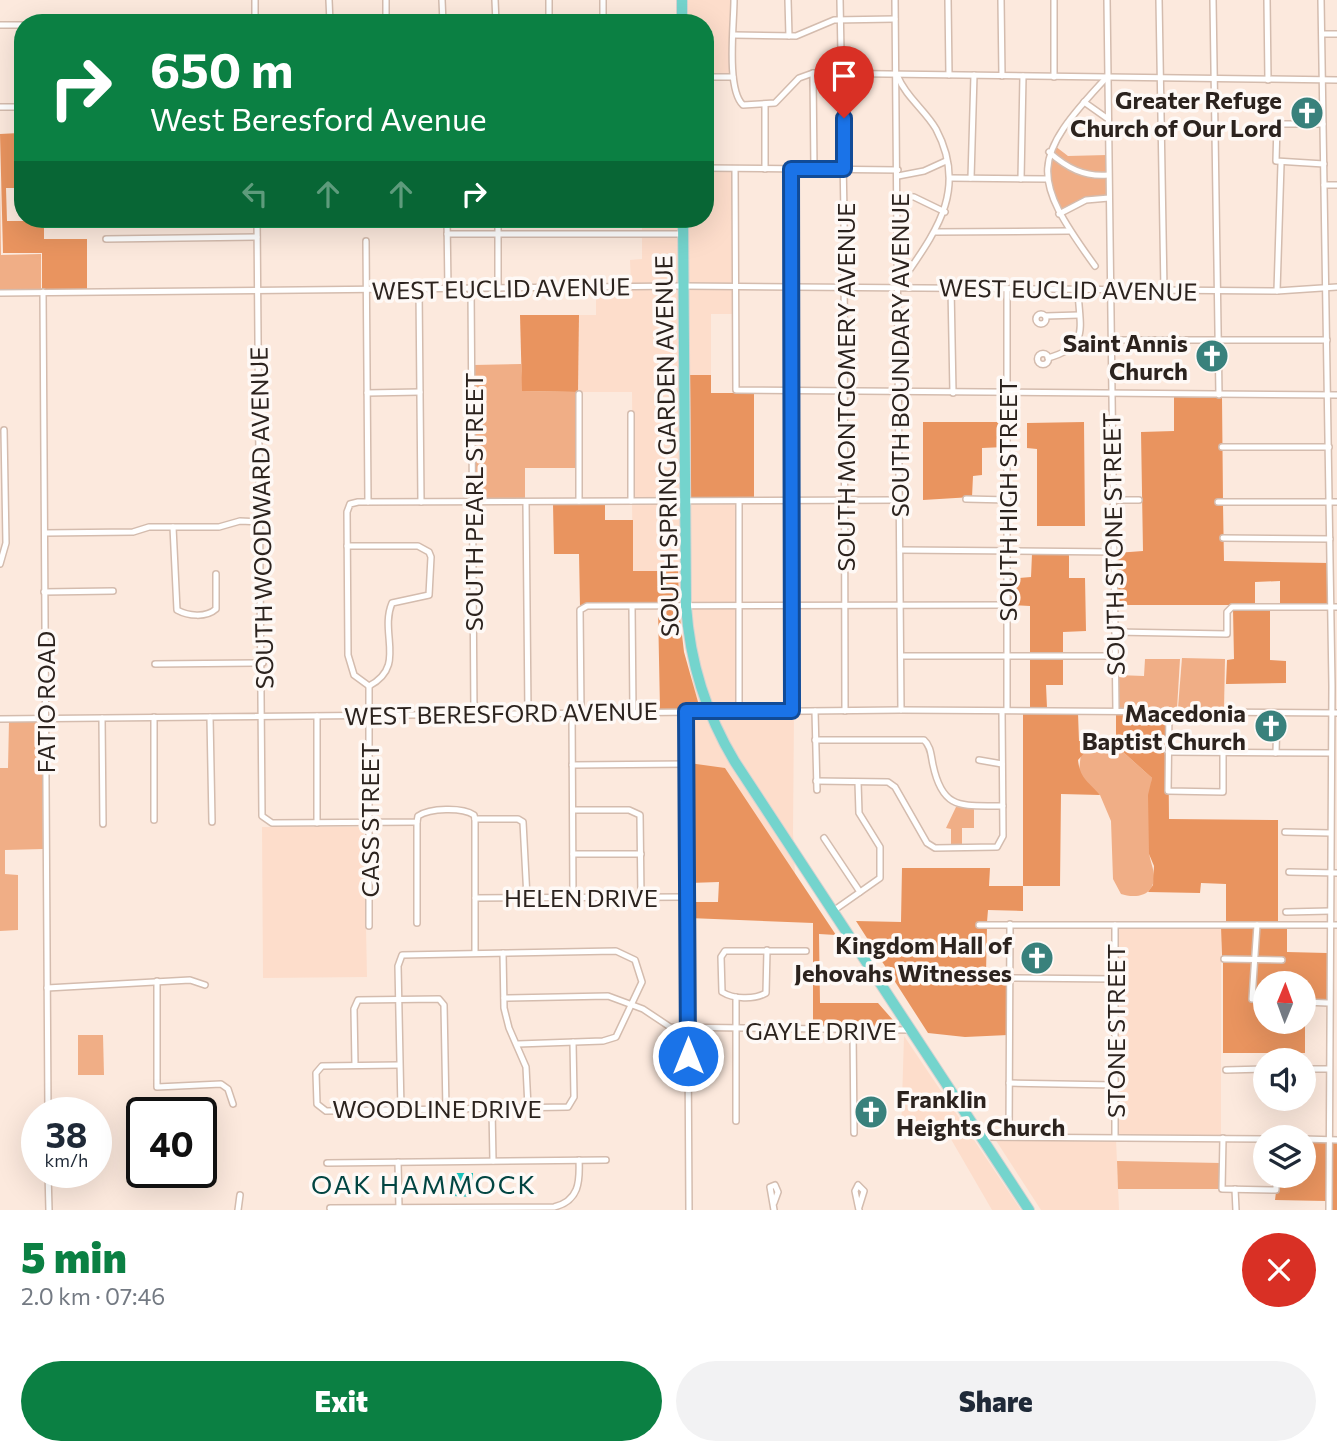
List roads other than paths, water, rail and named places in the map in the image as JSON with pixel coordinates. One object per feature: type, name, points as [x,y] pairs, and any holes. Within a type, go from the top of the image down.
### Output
[{"type":"highway","name":"SOUTH SPRING GARDEN AVENUE","points":[[683,228],[685,606],[693,660],[709,712],[732,756],[1029,1210]]},
{"type":"street","points":[[734,0],[733,77],[738,99],[743,105],[775,103],[799,78],[813,73],[1337,80]]},
{"type":"street","points":[[789,0],[789,36]]},
{"type":"street","name":"SOUTH MONTGOMERY AVENUE","points":[[840,0],[843,20],[845,711]]},
{"type":"street","name":"SOUTH BOUNDARY AVENUE","points":[[895,0],[901,710]]},
{"type":"street","points":[[948,0],[949,75]]},
{"type":"street","points":[[1001,0],[1002,76]]},
{"type":"street","points":[[1054,0],[1054,76]]},
{"type":"street","name":"SOUTH STONE STREET","points":[[1107,0],[1115,711]]},
{"type":"street","points":[[1159,0],[1164,290]]},
{"type":"street","points":[[1213,0],[1219,396]]},
{"type":"street","points":[[1267,0],[1268,80]]},
{"type":"street","points":[[1321,0],[1325,287],[1333,502],[1330,539],[1334,607],[1334,713],[1330,753],[1334,768],[1334,819],[1330,833],[1333,873],[1328,1003],[1329,1210]]},
{"type":"street","points":[[734,35],[802,35],[822,23],[895,19]]},
{"type":"street","points":[[1322,34],[1337,34]]},
{"type":"street","points":[[813,73],[814,169]]},
{"type":"street","points":[[896,74],[902,88],[936,130],[950,178],[945,212],[935,232],[898,287]]},
{"type":"street","points":[[971,178],[974,75]]},
{"type":"street","points":[[1021,179],[1023,76]]},
{"type":"street","points":[[714,77],[733,77]]},
{"type":"street","points":[[1095,266],[1059,214],[1047,179],[1049,152],[1065,124],[1107,77]]},
{"type":"street","points":[[1084,102],[1108,118]]},
{"type":"street","points":[[765,105],[765,169]]},
{"type":"street","points":[[1277,291],[1277,124],[1323,124]]},
{"type":"street","points":[[1049,152],[1064,165],[1082,174],[1108,175]]},
{"type":"street","points":[[714,169],[844,169],[898,173],[924,171],[946,161]]},
{"type":"street","points":[[1278,163],[1324,164]]},
{"type":"street","points":[[735,169],[736,390],[1337,395]]},
{"type":"street","points":[[791,169],[789,391],[792,711]]},
{"type":"street","points":[[950,178],[1047,179]]},
{"type":"street","points":[[1324,185],[1337,185]]},
{"type":"street","points":[[898,196],[914,197],[945,212]]},
{"type":"street","points":[[1059,214],[1086,200],[1109,198]]},
{"type":"street","name":"SOUTH WOODWARD AVENUE","points":[[257,228],[263,663],[262,817],[272,823],[317,823]]},
{"type":"street","points":[[447,228],[448,289]]},
{"type":"street","points":[[498,228],[498,289]]},
{"type":"street","points":[[935,232],[1069,232]]},
{"type":"street","points":[[447,234],[683,234]]},
{"type":"street","points":[[106,239],[257,237]]},
{"type":"street","points":[[366,241],[368,502]]},
{"type":"street","name":"WEST EUCLID AVENUE","points":[[0,293],[684,286],[1277,291],[1337,287]]},
{"type":"street","points":[[951,288],[953,393]]},
{"type":"street","name":"SOUTH PEARL STREET","points":[[471,289],[474,714]]},
{"type":"street","name":"SOUTH HIGH STREET","points":[[858,782],[888,782],[895,787],[927,843],[935,848],[997,847],[1001,843],[1007,658],[1007,289]]},
{"type":"street","points":[[1048,358],[1075,347],[1079,339],[1079,289]]},
{"type":"street","points":[[419,290],[421,502]]},
{"type":"street","name":"FATIO ROAD","points":[[43,292],[48,1097]]},
{"type":"street","points":[[1046,316],[1079,315]]},
{"type":"street","points":[[1111,340],[1327,340]]},
{"type":"street","points":[[367,393],[420,392]]},
{"type":"street","points":[[579,394],[579,501]]},
{"type":"street","points":[[631,414],[631,501]]},
{"type":"street","points":[[0,565],[6,543],[2,453],[4,430]]},
{"type":"street","points":[[1222,447],[1329,447]]},
{"type":"street","points":[[966,499],[1008,500]]},
{"type":"street","points":[[347,546],[418,546],[429,552],[431,557],[429,595],[391,603],[389,668],[382,680],[369,686],[351,671],[348,655],[347,546],[347,512],[350,504],[900,500]]},
{"type":"street","points":[[1113,500],[1139,500]]},
{"type":"street","points":[[739,501],[739,712]]},
{"type":"street","points":[[526,502],[528,713]]},
{"type":"street","points":[[1218,502],[1333,502]]},
{"type":"street","points":[[45,533],[134,532],[149,527],[219,527],[240,521],[261,522]]},
{"type":"street","points":[[173,527],[177,610],[187,615],[212,613],[216,609],[216,574]]},
{"type":"street","points":[[1223,538],[1330,539]]},
{"type":"street","points":[[900,550],[1114,552]]},
{"type":"street","points":[[44,592],[113,592]]},
{"type":"street","points":[[581,712],[580,610],[587,606],[1007,605]]},
{"type":"street","points":[[632,607],[633,712]]},
{"type":"street","points":[[1115,632],[1227,634],[1229,608],[1334,607]]},
{"type":"street","points":[[901,656],[1115,656]]},
{"type":"street","points":[[155,664],[263,663]]},
{"type":"street","name":"CASS STREET","points":[[369,686],[369,926]]},
{"type":"street","name":"WEST BERESFORD AVENUE","points":[[0,719],[901,710],[1334,713]]},
{"type":"street","points":[[686,711],[689,1210]]},
{"type":"street","points":[[815,711],[817,789]]},
{"type":"street","points":[[1169,711],[1168,791],[1223,792],[1223,753]]},
{"type":"street","points":[[572,712],[573,897]]},
{"type":"street","points":[[1276,753],[1277,713]]},
{"type":"street","points":[[317,716],[317,823],[417,822]]},
{"type":"street","points":[[210,717],[212,822]]},
{"type":"street","points":[[102,718],[103,824]]},
{"type":"street","points":[[154,718],[154,820]]},
{"type":"street","points":[[815,740],[924,740],[929,746],[937,781],[951,802],[960,806],[1003,806]]},
{"type":"street","points":[[1168,752],[1330,753]]},
{"type":"street","points":[[979,760],[1002,764]]},
{"type":"street","points":[[572,765],[687,764]]},
{"type":"street","points":[[816,781],[858,782],[857,807],[880,847],[880,878],[833,911]]},
{"type":"street","points":[[573,810],[636,811],[641,821],[641,897]]},
{"type":"street","points":[[417,923],[418,816],[427,811],[465,811],[474,815],[475,953]]},
{"type":"street","points":[[475,819],[518,819],[524,829],[527,898]]},
{"type":"street","points":[[1285,832],[1330,833]]},
{"type":"street","points":[[824,838],[860,892]]},
{"type":"street","points":[[573,854],[641,854]]},
{"type":"street","points":[[1289,872],[1333,873]]},
{"type":"street","name":"HELEN DRIVE","points":[[475,898],[687,897]]},
{"type":"street","points":[[1286,912],[1330,911]]},
{"type":"street","points":[[979,925],[1337,925]]},
{"type":"street","points":[[1009,1137],[1010,925]]},
{"type":"street","name":"STONE STREET","points":[[1115,925],[1115,1137]]},
{"type":"street","points":[[1255,971],[1257,925]]},
{"type":"street","points":[[767,950],[766,993],[758,997],[725,995],[721,988],[723,953],[767,950],[806,951]]},
{"type":"street","points":[[401,1109],[398,966],[402,955],[615,951],[628,954],[642,975],[632,1005],[616,1037],[603,1041],[518,1044]]},
{"type":"street","points":[[503,953],[504,998],[509,1028],[526,1067],[528,1107]]},
{"type":"street","points":[[1224,959],[1282,960]]},
{"type":"street","points":[[1010,978],[1115,979]]},
{"type":"street","points":[[47,988],[190,979],[205,985]]},
{"type":"street","points":[[157,981],[157,1087],[221,1084],[228,1089],[233,1104]]},
{"type":"street","name":"GAYLE DRIVE","points":[[504,998],[608,996],[632,1005],[665,1026],[688,1029],[911,1030]]},
{"type":"street","points":[[736,997],[736,1121]]},
{"type":"street","points":[[355,1065],[355,1004],[364,1000],[439,999],[444,1005],[446,1109]]},
{"type":"street","points":[[1316,1002],[1328,1003]]},
{"type":"street","points":[[853,1030],[854,1133]]},
{"type":"street","points":[[1328,1033],[1337,1033]]},
{"type":"street","name":"WOODLINE DRIVE","points":[[400,1065],[322,1066],[318,1069],[317,1104],[320,1110],[492,1109],[571,1105],[574,1097],[573,1042]]},
{"type":"street","points":[[1226,1070],[1253,1069]]},
{"type":"street","points":[[1316,1069],[1328,1069]]},
{"type":"street","points":[[1009,1083],[1115,1084]]},
{"type":"street","points":[[492,1109],[493,1161]]},
{"type":"street","points":[[981,1137],[1253,1139]]},
{"type":"street","points":[[1223,1138],[1222,1189],[1276,1188]]},
{"type":"street","points":[[1316,1140],[1337,1140]]},
{"type":"street","points":[[330,1208],[562,1205],[572,1198],[578,1188],[579,1160]]},
{"type":"street","points":[[327,1163],[606,1160]]},
{"type":"street","points":[[398,1162],[399,1209]]},
{"type":"street","points":[[48,1188],[49,1210]]},
{"type":"street","points":[[1235,1189],[1236,1210]]},
{"type":"street","points":[[237,1210],[240,1195]]},
{"type":"street","points":[[774,1203],[774,1210]]},
{"type":"water","points":[[455,1173],[473,1173],[473,1197],[453,1196]]},
{"type":"place","name":"Greater Refuge Church of Our Lord","points":[[1307,113]]},
{"type":"place","name":"Saint Annis Church","points":[[1212,356]]},
{"type":"place","name":"Macedonia Baptist Church","points":[[1271,726]]},
{"type":"place","name":"Kingdom Hall of Jehovahs Witnesses","points":[[1037,958]]},
{"type":"place","name":"Franklin Heights Church","points":[[871,1112]]},
{"type":"district","name":"OAK HAMMOCK","points":[[424,1183]]}]
